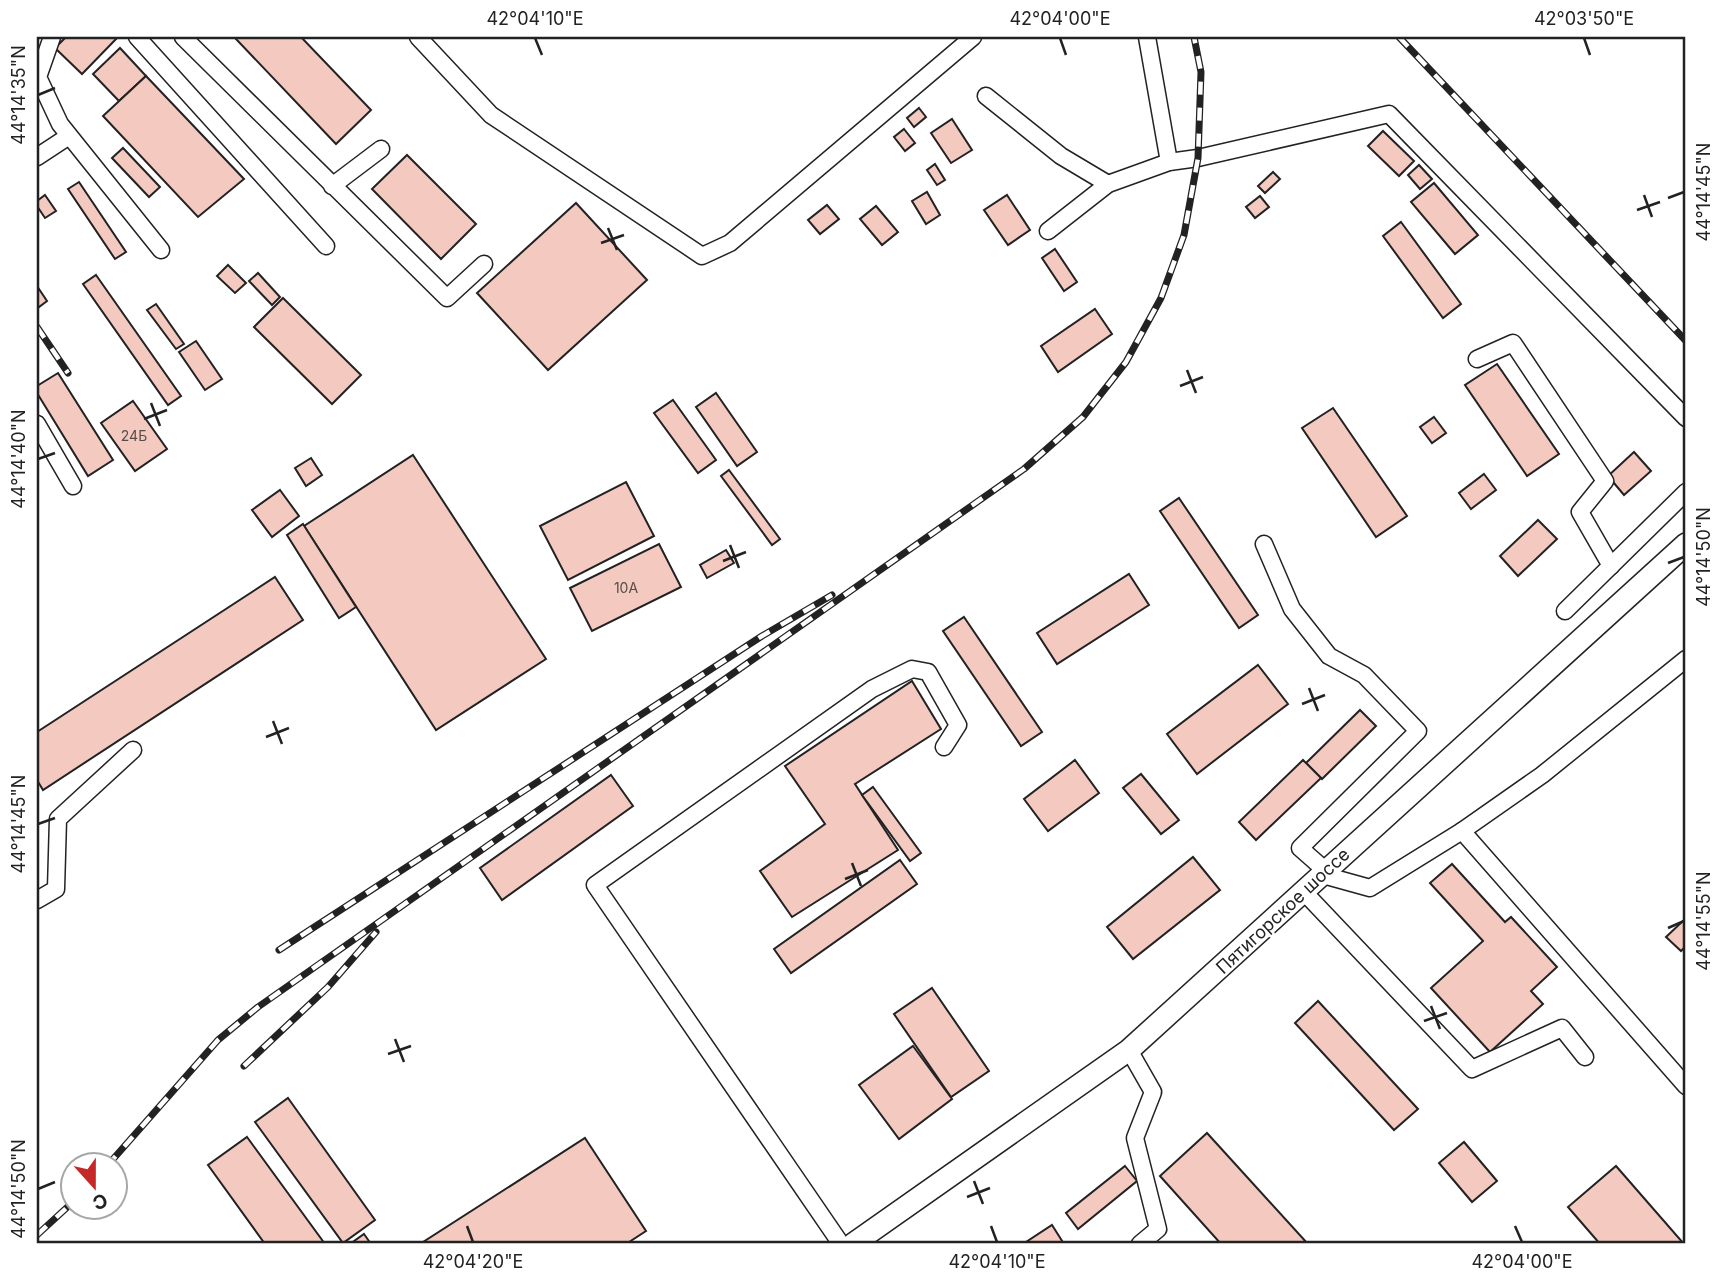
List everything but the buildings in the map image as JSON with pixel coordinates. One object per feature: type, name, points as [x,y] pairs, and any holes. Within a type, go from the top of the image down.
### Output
[{"type":"main road","name":"Пятигорское шоссе","points":[[853,1244],[1129,1050],[1686,544]]},
{"type":"lane","points":[[52,37],[38,77],[60,124],[161,250]]},
{"type":"lane","points":[[137,37],[327,246]]},
{"type":"lane","points":[[183,37],[447,298],[484,264]]},
{"type":"lane","points":[[418,37],[491,116],[702,256],[730,243],[973,37]]},
{"type":"lane","points":[[1147,37],[1169,162]]},
{"type":"lane","points":[[986,96],[1060,156],[1108,184]]},
{"type":"lane","points":[[1048,231],[1108,184],[1169,162],[1198,159],[1389,114],[1686,418]]},
{"type":"lane","points":[[37,157],[69,136]]},
{"type":"lane","points":[[332,186],[381,149]]},
{"type":"lane","points":[[1477,359],[1513,343],[1605,481],[1580,512],[1611,566]]},
{"type":"lane","points":[[37,424],[73,486]]},
{"type":"lane","points":[[1565,611],[1686,492]]},
{"type":"lane","points":[[1264,544],[1292,609],[1329,656],[1364,675],[1418,731],[1300,848],[1325,873],[1370,888],[1462,831],[1542,775],[1686,659]]},
{"type":"lane","points":[[841,1244],[595,885],[872,689],[912,668],[928,672],[958,725],[944,747]]},
{"type":"lane","points":[[37,900],[56,889],[58,819],[133,750]]},
{"type":"lane","points":[[1462,831],[1686,1086]]},
{"type":"lane","points":[[1304,892],[1472,1069],[1562,1028],[1585,1057]]},
{"type":"lane","points":[[1129,1050],[1153,1091],[1135,1139],[1158,1229],[1140,1244]]},
{"type":"railway","points":[[119,1152],[218,1040],[258,1007],[1024,469],[1083,417],[1126,362],[1161,298],[1184,235],[1198,158],[1201,72],[1194,37]]},
{"type":"railway","points":[[1399,37],[1686,341]]},
{"type":"railway","points":[[37,327],[68,373]]},
{"type":"railway","points":[[279,950],[762,636],[832,595]]},
{"type":"railway","points":[[244,1066],[328,987],[376,932]]},
{"type":"railway","points":[[37,1235],[60,1214]]}]
